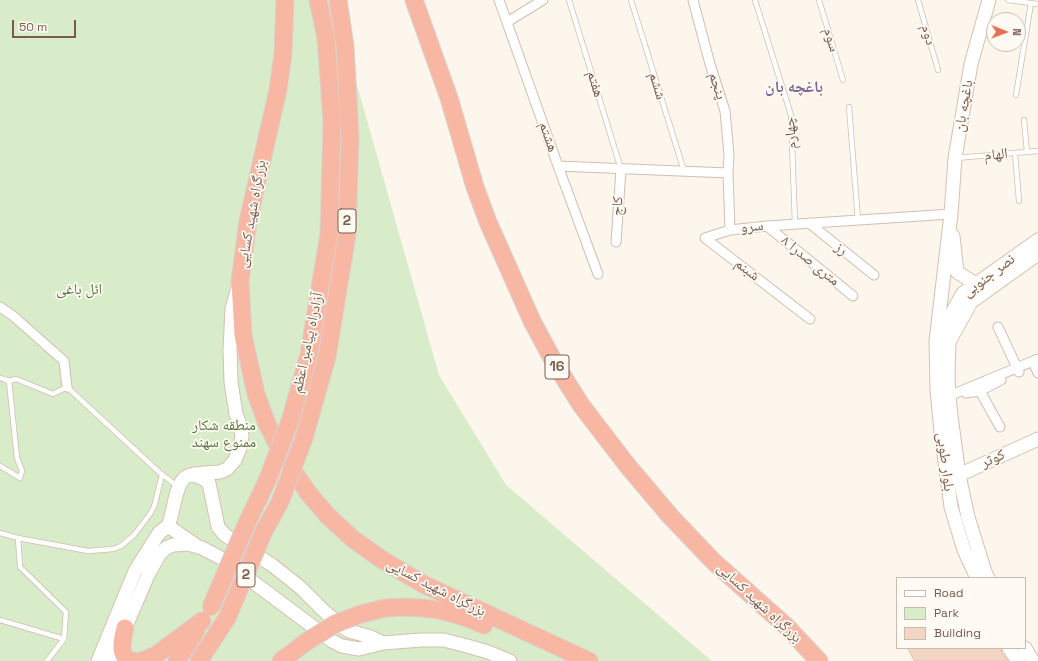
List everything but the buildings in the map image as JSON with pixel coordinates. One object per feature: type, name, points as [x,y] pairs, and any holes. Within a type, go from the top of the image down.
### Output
[{"type":"highway","name":"بزرگراه شهید کسایی","points":[[285,0],[283,54],[278,90],[248,221],[240,281],[242,335],[256,394],[268,424],[281,451],[309,494],[328,516],[353,539],[423,584],[589,661]]},
{"type":"highway","name":"آزادراه پیامبر اعظم","points":[[177,661],[211,607],[247,523],[267,481],[290,420],[309,354],[329,234],[332,122],[326,38],[318,0]]},
{"type":"highway","name":"آزادراه پیامبر اعظم","points":[[199,661],[228,618],[264,531],[280,502],[304,438],[326,357],[347,235],[350,137],[345,46],[338,0]]},
{"type":"highway","name":"بزرگراه شهید کسایی","points":[[414,0],[449,98],[475,187],[488,222],[532,321],[554,362],[581,405],[627,465],[672,517],[714,562],[786,626],[819,661]]},
{"type":"highway","points":[[281,661],[306,642],[335,624],[360,614],[385,608],[406,607],[434,609],[466,617],[566,661]]},
{"type":"highway","points":[[142,661],[156,655],[202,622]]},
{"type":"highway","points":[[125,628],[122,646],[123,654],[128,660],[134,661]]},
{"type":"main road","name":"باغچه بان","points":[[951,214],[955,158],[971,64],[989,0]]},
{"type":"main road","points":[[951,214],[957,272],[976,284]]},
{"type":"main road","points":[[942,342],[951,214]]},
{"type":"main road","name":"نصر جنوبی","points":[[942,342],[963,293],[1038,240]]},
{"type":"main road","name":"نصر جنوبی","points":[[942,342],[970,302],[1038,254]]},
{"type":"main road","points":[[98,661],[135,571],[159,533],[168,526],[176,493],[181,481],[187,476],[220,472],[227,469],[235,460],[240,448],[242,436],[236,414],[231,382],[230,349],[232,309],[240,281]]},
{"type":"main road","name":"بلوار طوبی","points":[[942,342],[948,376],[951,416],[953,476],[951,507],[964,550],[977,577]]},
{"type":"main road","name":"بلوار طوبی","points":[[942,342],[937,390],[953,476],[968,516],[988,577]]},
{"type":"main road","name":"کوثر","points":[[953,476],[1038,439]]},
{"type":"main road","points":[[187,476],[194,475],[202,477],[209,483],[218,527],[225,535],[272,565],[343,627],[349,631],[371,637],[383,644]]},
{"type":"main road","points":[[168,526],[197,546],[221,558],[332,641],[342,646],[359,649],[383,644],[421,640],[444,640],[467,646],[510,661]]},
{"type":"main road","points":[[110,661],[148,575],[159,555],[166,548],[173,545],[188,544],[197,546]]},
{"type":"main road","points":[[1011,649],[1018,661]]},
{"type":"main road","points":[[1026,649],[1033,661]]},
{"type":"street","name":"هشتم","points":[[499,0],[598,274]]},
{"type":"street","points":[[507,22],[544,0]]},
{"type":"street","name":"پنجم","points":[[693,0],[710,64],[725,111],[729,155],[728,173]]},
{"type":"street","points":[[558,166],[728,173]]},
{"type":"street","name":"کاج","points":[[616,242],[620,169]]},
{"type":"street","name":"سرو","points":[[728,173],[730,230],[767,226],[951,214]]},
{"type":"street","name":"رز","points":[[809,223],[874,275]]},
{"type":"street","name":"۸ متری صدرا","points":[[767,226],[853,296]]},
{"type":"street","name":"شبنم","points":[[730,230],[705,238],[810,319]]},
{"type":"street","points":[[0,307],[12,315],[64,361],[67,387]]},
{"type":"street","points":[[998,327],[1019,372]]},
{"type":"street","points":[[949,396],[980,391],[1037,365]]},
{"type":"street","points":[[949,396],[1037,365]]},
{"type":"street","points":[[980,391],[1000,427]]},
{"type":"lane","name":"هفتم","points":[[568,0],[620,169]]},
{"type":"lane","name":"ششم","points":[[631,0],[684,172]]},
{"type":"lane","name":"چهارم","points":[[755,0],[791,115],[795,224]]},
{"type":"lane","name":"سوم","points":[[819,0],[843,80]]},
{"type":"lane","name":"دوم","points":[[918,0],[938,70]]},
{"type":"lane","points":[[1008,0],[1038,4]]},
{"type":"lane","points":[[1016,95],[1031,3]]},
{"type":"lane","points":[[849,107],[858,220]]},
{"type":"lane","points":[[1024,120],[1027,152]]},
{"type":"lane","name":"الهام","points":[[955,158],[1038,151]]},
{"type":"lane","points":[[1014,153],[1018,201]]},
{"type":"lane","points":[[0,378],[9,381],[16,379],[53,394],[67,387],[162,475],[179,487]]},
{"type":"lane","points":[[0,466],[20,478],[22,471],[17,458],[9,381]]},
{"type":"lane","points":[[0,533],[18,538],[88,551],[121,546],[134,535],[150,514],[154,507],[162,475]]},
{"type":"lane","points":[[18,538],[20,567],[66,612],[64,640],[47,661]]},
{"type":"lane","points":[[0,620],[64,640]]},
{"type":"green space","name":"منطقه شکار ممنوع سهند","points":[[0,0],[333,0],[439,375],[506,485],[712,661],[0,661]]},
{"type":"district","name":"باغچه بان","points":[[794,88]]},
{"type":"park label","name":"ائل باغی","points":[[79,290]]}]
